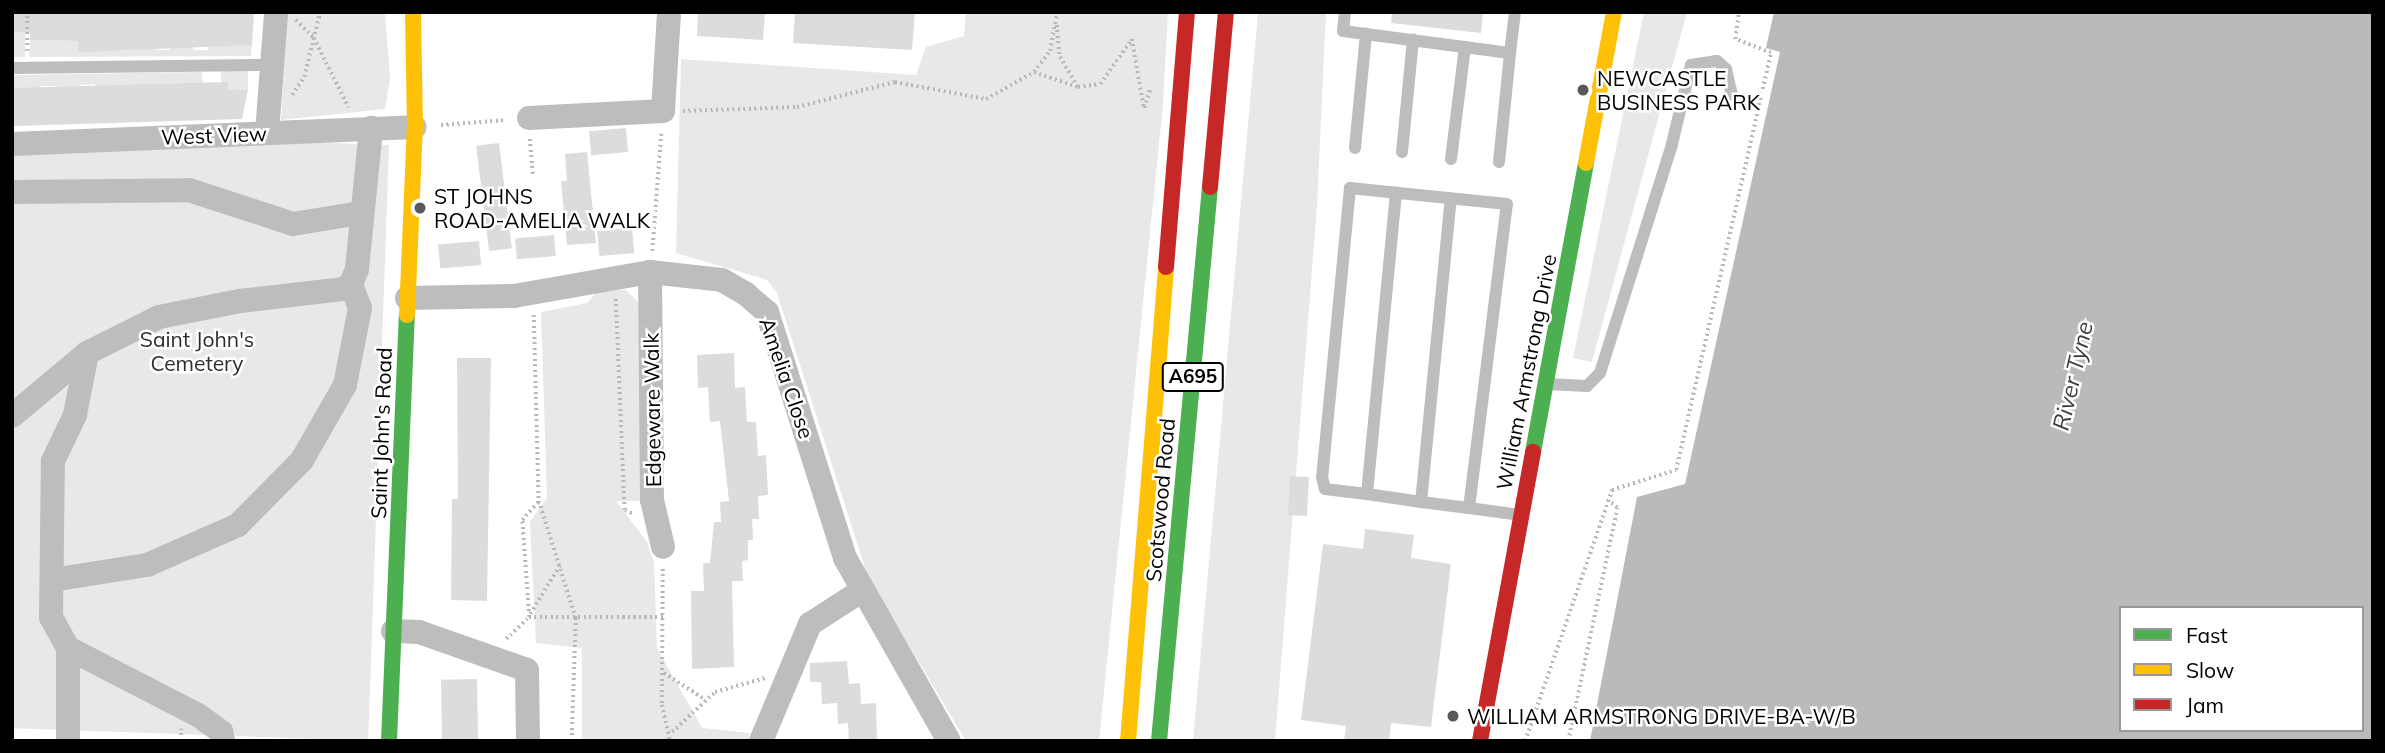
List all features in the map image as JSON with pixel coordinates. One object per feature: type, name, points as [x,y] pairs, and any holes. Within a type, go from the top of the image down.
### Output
[{"type":"street","name":"Saint John's Road","points":[[389,741],[415,127],[413,12]]},
{"type":"street","points":[[529,118],[663,111],[669,12]]},
{"type":"street","name":"Scotswood Road","points":[[1128,741],[1187,12]]},
{"type":"street","name":"Scotswood Road","points":[[1158,741],[1226,12]]},
{"type":"street","name":"William Armstrong Drive","points":[[1480,741],[1614,12]]},
{"type":"street","points":[[268,122],[271,65],[281,13]]},
{"type":"street","name":"West View","points":[[12,144],[268,122],[369,129],[415,127]]},
{"type":"street","points":[[52,580],[147,565],[238,525],[302,460],[345,384],[360,308],[351,284],[357,270],[369,129]]},
{"type":"street","points":[[12,192],[188,190],[293,225],[360,214]]},
{"type":"street","name":"Amelia Close","points":[[407,298],[459,300],[534,292],[650,272],[722,280],[767,312],[845,558],[949,741]]},
{"type":"street","name":"Edgeware Walk","points":[[650,272],[653,499],[663,547]]},
{"type":"street","points":[[12,416],[87,353],[159,317],[351,284]]},
{"type":"street","points":[[68,741],[68,648],[51,617],[52,460],[75,415],[87,353]]},
{"type":"street","points":[[761,741],[810,624],[863,590]]},
{"type":"street","points":[[393,631],[419,632],[527,670],[528,741]]},
{"type":"street","points":[[68,648],[198,715],[221,732],[223,741]]},
{"type":"lane","points":[[1345,12],[1343,30],[1510,52]]},
{"type":"lane","points":[[1499,162],[1516,12]]},
{"type":"lane","points":[[1355,148],[1366,34]]},
{"type":"lane","points":[[1402,152],[1413,40]]},
{"type":"lane","points":[[1451,159],[1465,47]]},
{"type":"lane","points":[[1547,384],[1587,386],[1600,373],[1672,144],[1691,65],[1717,61],[1726,69],[1732,94]]},
{"type":"lane","points":[[12,68],[271,65]]},
{"type":"lane","points":[[1469,508],[1507,204],[1350,188],[1324,449],[1325,489],[1520,515]]},
{"type":"lane","points":[[1367,494],[1396,192]]},
{"type":"lane","points":[[1421,502],[1451,198]]},
{"type":"path","points":[[27,12],[27,68]]},
{"type":"path","points":[[268,122],[294,94],[304,78],[320,12]]},
{"type":"path","points":[[1057,12],[1060,57],[1078,87]]},
{"type":"path","points":[[1525,741],[1612,490],[1676,470],[1771,53],[1735,39],[1739,12]]},
{"type":"path","points":[[281,13],[314,38],[344,100],[369,129]]},
{"type":"path","points":[[650,272],[663,111],[797,107],[895,82],[986,99],[1034,72],[1050,51],[1057,25]]},
{"type":"path","points":[[1034,72],[1078,87],[1100,84],[1132,39],[1144,108],[1152,82]]},
{"type":"path","points":[[415,127],[529,118],[533,176]]},
{"type":"path","points":[[600,281],[617,302],[625,510],[657,522]]},
{"type":"path","points":[[534,292],[539,501],[576,618],[572,741]]},
{"type":"path","points":[[529,617],[522,520],[539,501]]},
{"type":"path","points":[[1568,741],[1617,508],[1609,501]]},
{"type":"path","points":[[663,547],[662,705],[671,733],[670,741]]},
{"type":"path","points":[[489,656],[529,617],[560,565]]},
{"type":"path","points":[[529,617],[663,617]]},
{"type":"path","points":[[671,733],[715,692],[790,670]]},
{"type":"path","points":[[663,672],[706,700]]},
{"type":"green space","points":[[287,12],[385,12],[390,78],[385,109],[281,120]]},
{"type":"green space","points":[[966,12],[1168,12],[1163,104],[1099,741],[966,741],[868,577],[777,293],[767,280],[676,253],[681,59],[916,75],[926,47],[964,36]]},
{"type":"green space","points":[[1258,12],[1326,12],[1317,206],[1275,741],[1193,741]]},
{"type":"green space","points":[[1644,12],[1687,12],[1592,362],[1573,358]]},
{"type":"green space","points":[[12,32],[25,32],[25,57],[12,57]]},
{"type":"green space","points":[[30,40],[78,41],[118,51],[132,50],[132,41],[155,41],[156,50],[170,50],[170,41],[193,41],[193,50],[208,50],[208,41],[252,45],[251,56],[29,57]]},
{"type":"green space","points":[[221,71],[248,71],[248,90],[228,90],[228,83],[221,83]]},
{"type":"green space","points":[[202,72],[203,83],[95,94],[95,84],[79,85],[79,95],[57,96],[57,86],[41,86],[41,96],[19,97],[18,88],[12,88],[12,75]]},
{"type":"green space","name":"Saint John's Cemetery","points":[[12,132],[389,145],[368,741],[12,728]]},
{"type":"green space","points":[[599,290],[626,290],[643,307],[643,501],[616,501],[647,542],[654,562],[657,648],[702,728],[749,733],[749,741],[582,741],[582,648],[536,643],[530,522],[547,498],[541,312],[587,303]]},
{"type":"water","name":"River Tyne","points":[[1774,12],[2373,12],[2373,741],[1590,741],[1637,497],[1685,484],[1780,52],[1766,48]]},
{"type":"building","points":[[698,12],[765,12],[763,40],[697,36]]},
{"type":"building","points":[[795,12],[915,12],[912,50],[793,43]]},
{"type":"building","points":[[1392,12],[1483,12],[1481,33],[1391,23]]},
{"type":"building","points":[[12,14],[254,14],[252,45],[78,52],[78,41],[30,40],[30,32],[12,32]]},
{"type":"building","points":[[228,82],[228,90],[248,90],[242,119],[12,126],[12,88]]},
{"type":"building","points":[[626,128],[628,152],[591,155],[589,131]]},
{"type":"building","points":[[499,143],[512,248],[489,251],[476,146]]},
{"type":"building","points":[[587,152],[596,243],[567,245],[561,181],[567,181],[565,154]]},
{"type":"building","points":[[632,228],[634,253],[599,256],[597,231]]},
{"type":"building","points":[[554,235],[556,256],[517,259],[515,238]]},
{"type":"building","points":[[479,241],[481,265],[440,268],[438,245]]},
{"type":"building","points":[[734,353],[735,388],[745,387],[747,422],[756,422],[758,456],[766,455],[768,495],[758,496],[759,519],[752,519],[753,540],[748,540],[748,560],[742,561],[743,581],[732,581],[734,667],[692,669],[691,591],[704,591],[703,563],[710,563],[714,522],[721,522],[720,502],[729,501],[720,421],[710,422],[708,387],[698,388],[697,355]]},
{"type":"building","points":[[457,358],[491,358],[487,601],[451,600],[452,499],[458,499]]},
{"type":"building","points":[[1290,476],[1309,477],[1307,516],[1288,515]]},
{"type":"building","points":[[1365,529],[1414,535],[1411,558],[1451,564],[1431,727],[1391,723],[1389,741],[1344,741],[1346,726],[1301,720],[1323,544],[1363,549]]},
{"type":"building","points":[[847,661],[849,684],[860,683],[861,704],[876,703],[877,741],[849,741],[848,723],[838,724],[837,703],[822,704],[821,682],[810,682],[810,663]]},
{"type":"building","points":[[477,679],[478,741],[442,741],[441,680]]},
{"type":"traffic: fast","points":[[1533,452],[1586,163]]},
{"type":"traffic: fast","points":[[1159,741],[1210,187]]},
{"type":"traffic: fast","points":[[389,741],[407,315]]},
{"type":"traffic: slow","points":[[407,315],[415,127],[413,12]]},
{"type":"traffic: slow","points":[[1586,163],[1614,12]]},
{"type":"traffic: slow","points":[[1128,741],[1166,267]]},
{"type":"traffic: jam","points":[[1166,267],[1187,12]]},
{"type":"traffic: jam","points":[[1210,187],[1226,12]]},
{"type":"traffic: jam","points":[[1480,741],[1533,452]]},
{"type":"place","name":"NEWCASTLE BUSINESS PARK","points":[[1583,90]]},
{"type":"place","name":"ST JOHNS ROAD-AMELIA WALK","points":[[420,208]]},
{"type":"place","name":"WILLIAM ARMSTRONG DRIVE-BA-W/B","points":[[1453,716]]}]
